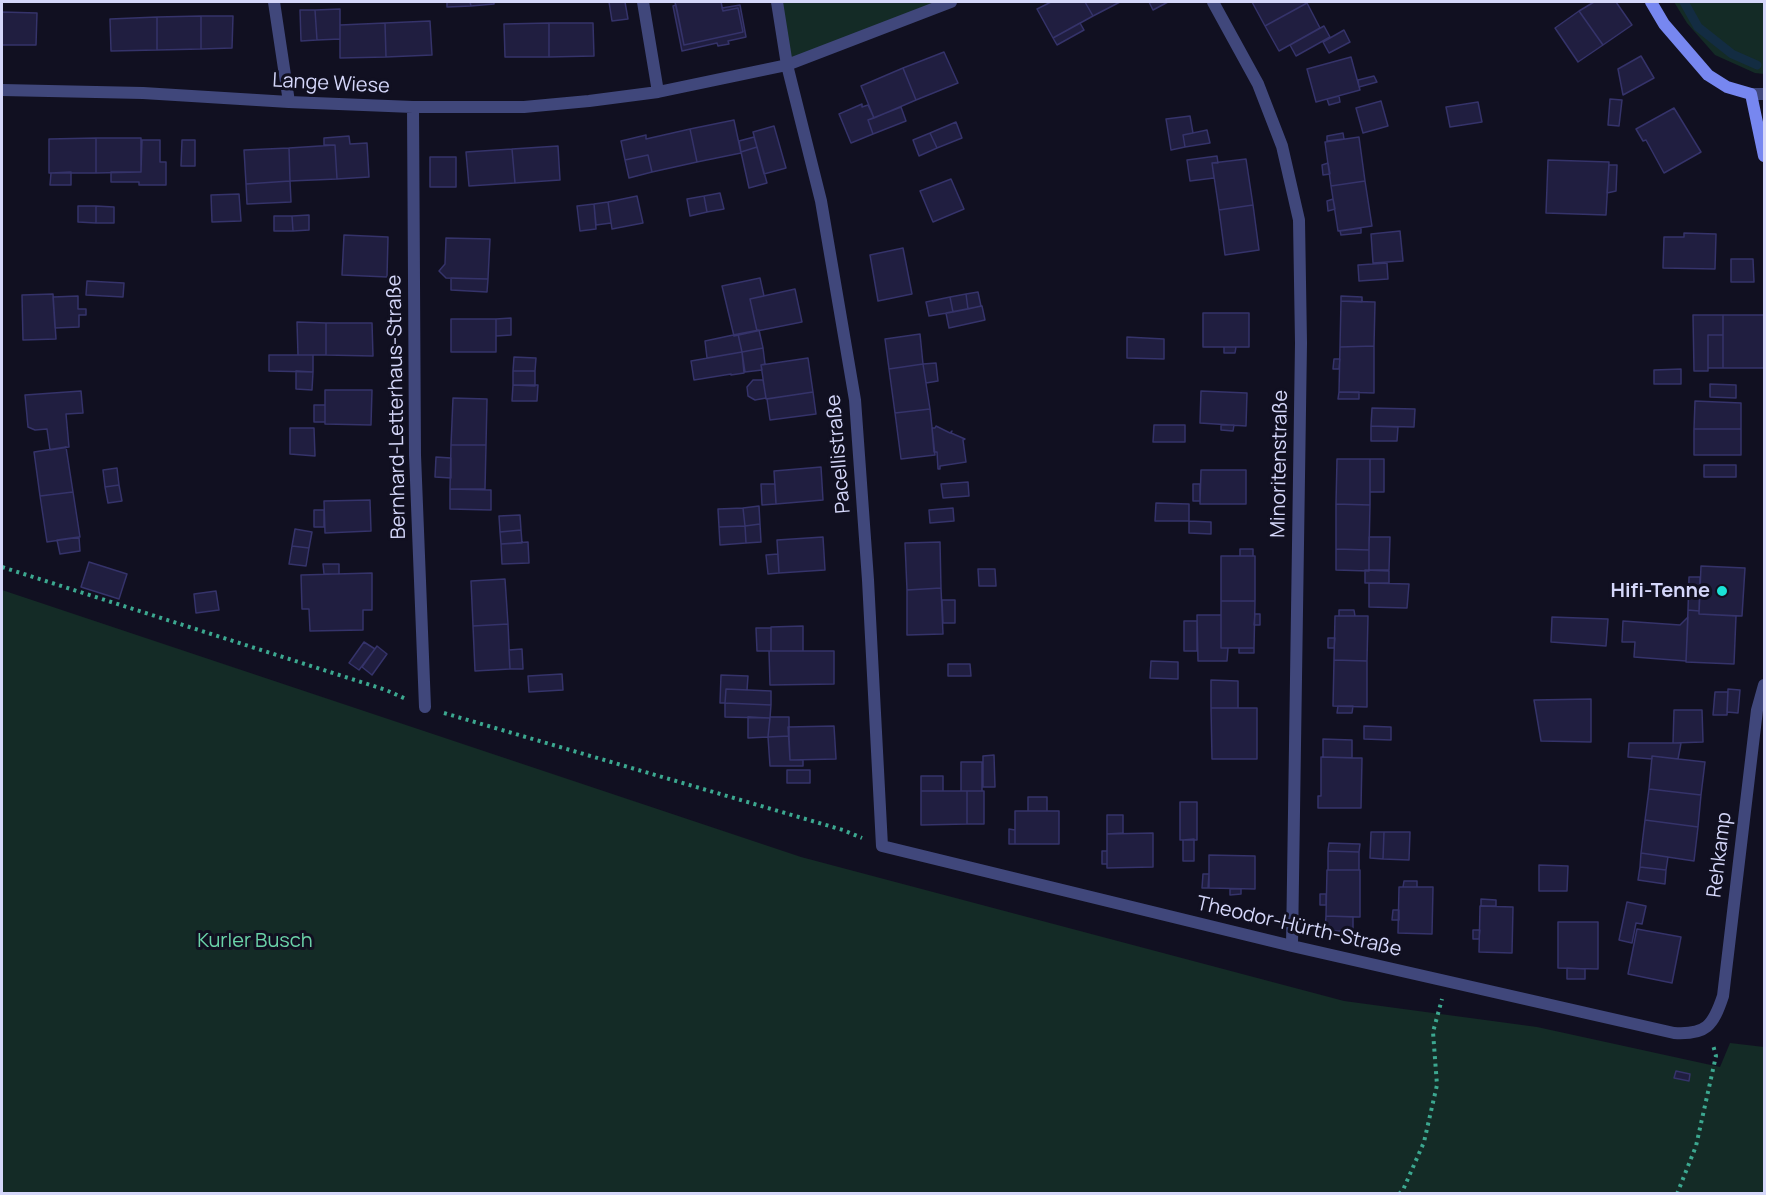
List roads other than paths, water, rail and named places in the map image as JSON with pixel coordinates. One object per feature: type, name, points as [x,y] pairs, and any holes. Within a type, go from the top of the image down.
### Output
[{"type":"main road","points":[[1651,2],[1664,24],[1708,75],[1727,87],[1751,94],[1764,156]]},
{"type":"street","points":[[274,2],[289,102]]},
{"type":"street","points":[[643,2],[658,92]]},
{"type":"street","name":"Pacellistraße","points":[[777,2],[788,65],[821,201],[855,400],[882,846]]},
{"type":"street","name":"Lange Wiese","points":[[2,90],[143,93],[413,107],[524,106],[589,101],[658,92],[788,65],[951,2]]},
{"type":"street","name":"Minoritenstraße","points":[[1213,2],[1258,84],[1282,146],[1299,220],[1301,343],[1292,946]]},
{"type":"street","points":[[1751,94],[1764,94]]},
{"type":"street","name":"Bernhard-Letterhaus-Straße","points":[[413,107],[415,455],[424,707]]},
{"type":"street","name":"Rehkamp","points":[[1707,1027],[1717,1014],[1723,996],[1757,710],[1764,685]]},
{"type":"street","name":"Theodor-Hürth-Straße","points":[[882,846],[1292,946],[1674,1033],[1692,1034],[1707,1027]]},
{"type":"waterway","points":[[1684,2],[1698,27],[1732,54],[1757,65]]},
{"type":"place","name":"Hifi-Tenne","points":[[1722,591]]},
{"type":"park label","name":"Kurler Busch","points":[[255,941]]}]
